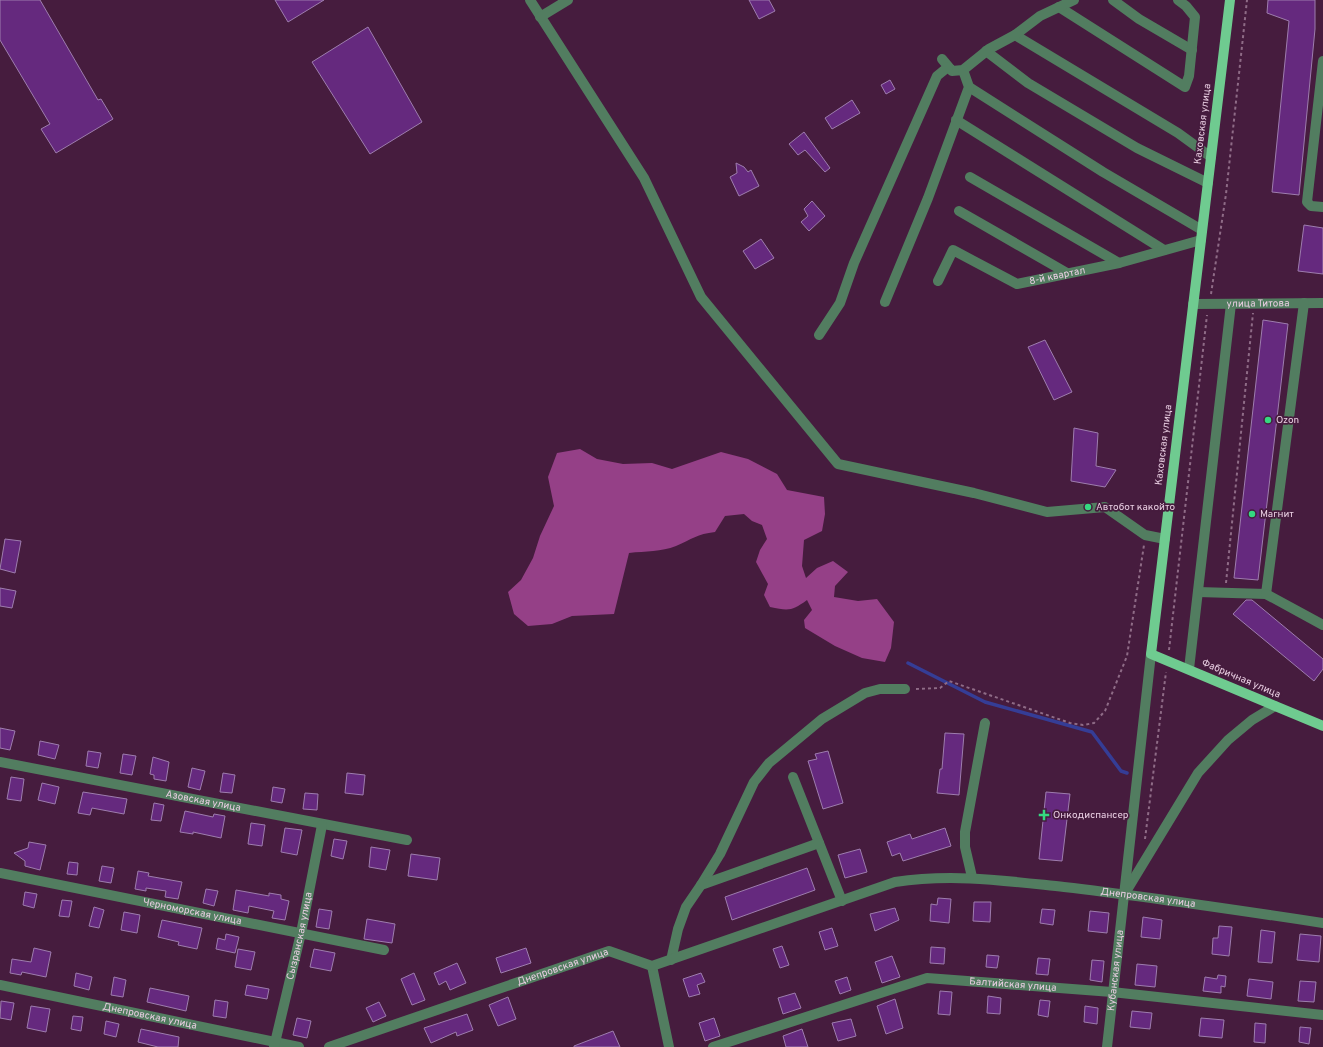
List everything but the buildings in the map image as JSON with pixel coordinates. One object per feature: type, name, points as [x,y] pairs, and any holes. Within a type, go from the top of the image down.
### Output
[{"type":"main road","name":"Каховская улица","points":[[1151,654],[1230,0]]},
{"type":"main road","name":"Фабричная улица","points":[[1151,654],[1323,726]]},
{"type":"street","points":[[530,0],[644,178],[701,297],[838,464],[974,493],[1047,512],[1105,507],[1145,535],[1165,539]]},
{"type":"street","points":[[540,17],[568,0]]},
{"type":"street","points":[[819,335],[840,303],[854,263],[937,76],[945,63],[952,71],[963,70],[986,51],[1015,35],[1040,16],[1074,0]]},
{"type":"street","points":[[1113,0],[1145,22],[1192,50]]},
{"type":"street","points":[[1059,7],[1184,87],[1189,76],[1195,17],[1186,6],[1178,0]]},
{"type":"street","points":[[1015,35],[1178,133],[1211,157]]},
{"type":"street","points":[[986,51],[1028,83],[1137,148],[1208,183]]},
{"type":"street","points":[[1323,61],[1320,124],[1308,202],[1311,206],[1323,207]]},
{"type":"street","points":[[885,302],[928,198],[968,87],[963,70]]},
{"type":"street","points":[[968,87],[1103,172],[1202,230]]},
{"type":"street","points":[[956,120],[1164,250]]},
{"type":"street","points":[[970,177],[1119,262]]},
{"type":"street","points":[[959,212],[1067,273]]},
{"type":"street","name":"8-й квартал","points":[[938,281],[954,250],[1017,284],[1119,262],[1201,240]]},
{"type":"street","points":[[1266,594],[1304,303]]},
{"type":"street","name":"улица Титова","points":[[1193,304],[1323,303]]},
{"type":"street","points":[[1189,669],[1231,304]]},
{"type":"street","points":[[1198,592],[1266,594],[1323,625]]},
{"type":"street","name":"Каховская улица","points":[[1124,894],[1151,654]]},
{"type":"street","points":[[671,960],[678,929],[686,907],[720,854],[754,782],[769,763],[822,719],[865,692],[880,689],[905,689]]},
{"type":"street","points":[[1124,894],[1198,773],[1228,740],[1252,720],[1275,706]]},
{"type":"street","points":[[972,877],[965,847],[966,832],[985,723]]},
{"type":"street","name":"Азовская улица","points":[[0,762],[322,825],[407,840]]},
{"type":"street","points":[[793,777],[842,901]]},
{"type":"street","name":"Сызранская улица","points":[[275,1045],[301,933],[322,825]]},
{"type":"street","points":[[700,886],[819,842]]},
{"type":"street","name":"Черноморская улица","points":[[0,873],[384,950]]},
{"type":"street","name":"Днепровская улица","points":[[329,1047],[609,951],[652,966],[895,882],[918,878],[972,877],[1124,894],[1323,923]]},
{"type":"street","name":"Кубанская улица","points":[[1107,1047],[1124,894]]},
{"type":"street","points":[[652,966],[669,1047]]},
{"type":"street","name":"Балтийская улица","points":[[713,1047],[927,978],[1112,992],[1323,1014]]},
{"type":"street","name":"Днепровская улица","points":[[0,985],[275,1045],[299,1047]]},
{"type":"path","points":[[1168,655],[1209,304],[1226,194],[1247,0]]},
{"type":"path","points":[[1225,593],[1253,312],[1260,312]]},
{"type":"path","points":[[905,689],[940,688],[949,681],[1070,723],[1083,725],[1094,723],[1105,711],[1127,656],[1145,535]]},
{"type":"path","points":[[1145,841],[1167,668]]},
{"type":"shaded area","points":[[580,449],[597,459],[623,464],[652,463],[672,469],[721,452],[748,459],[777,474],[787,490],[824,497],[825,514],[822,531],[804,540],[802,566],[806,578],[817,568],[833,561],[848,572],[835,586],[834,597],[858,601],[877,599],[894,622],[891,648],[885,662],[862,658],[835,646],[805,628],[804,620],[812,610],[807,600],[790,609],[770,607],[764,595],[768,584],[756,562],[760,550],[767,539],[762,525],[752,521],[744,514],[725,516],[715,532],[699,535],[676,546],[659,550],[629,553],[614,614],[572,616],[552,624],[528,626],[514,614],[508,592],[521,580],[533,558],[540,536],[554,506],[548,477],[557,453]]},
{"type":"waterway","points":[[908,663],[985,702],[1092,732],[1121,771],[1127,773]]},
{"type":"place","name":"Ozon","points":[[1268,420]]},
{"type":"place","name":"Автобот какойто","points":[[1088,507]]},
{"type":"place","name":"Магнит","points":[[1252,514]]},
{"type":"place","name":"Онкодиспансер","points":[[1044,815]]}]
